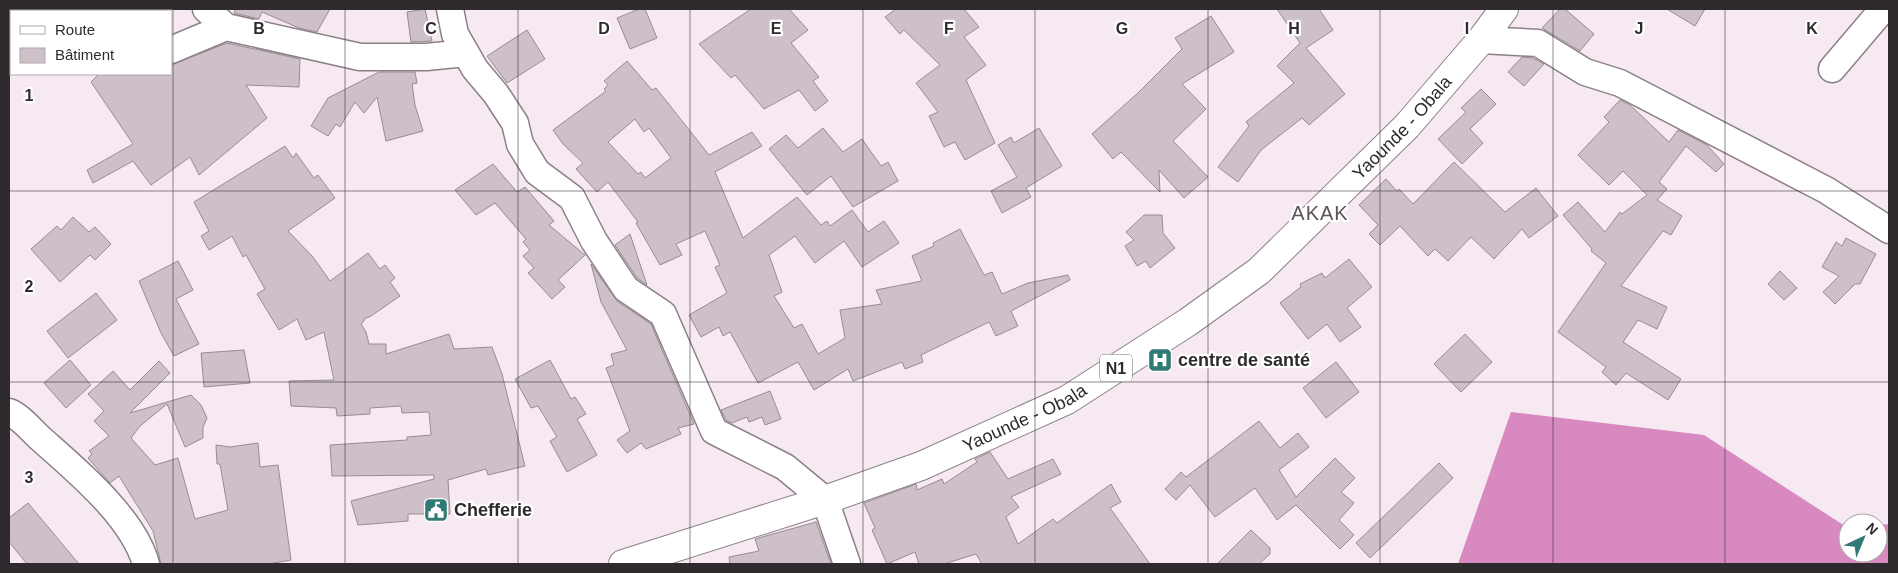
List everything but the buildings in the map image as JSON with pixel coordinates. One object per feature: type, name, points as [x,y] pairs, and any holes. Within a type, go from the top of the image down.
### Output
[{"type":"highway","name":"Yaounde - Obala","points":[[623,564],[825,500],[921,466],[1067,400],[1188,322],[1259,271],[1407,126],[1504,9]]},
{"type":"street","points":[[206,9],[226,27],[360,57],[426,57],[466,53]]},
{"type":"street","points":[[450,9],[456,34],[466,53],[475,69],[496,94],[514,123],[520,144],[537,172],[572,198],[594,241],[626,289],[663,314],[714,431],[785,467],[825,500],[847,564]]},
{"type":"street","points":[[1832,69],[1883,9]]},
{"type":"street","points":[[172,50],[226,27]]},
{"type":"street","points":[[1480,40],[1538,43],[1585,72],[1620,83],[1826,190],[1889,230]]},
{"type":"street","points":[[9,412],[65,460],[111,506],[142,549],[146,564]]},
{"type":"shaded area","points":[[1511,412],[1704,435],[1838,522],[1838,563],[1888,563],[1889,524],[1889,564],[1458,564]]},
{"type":"place","name":"centre de santé","points":[[1160,360]]},
{"type":"place","name":"Chefferie","points":[[436,510]]},
{"type":"district","name":"AKAK","points":[[1320,213]]}]
